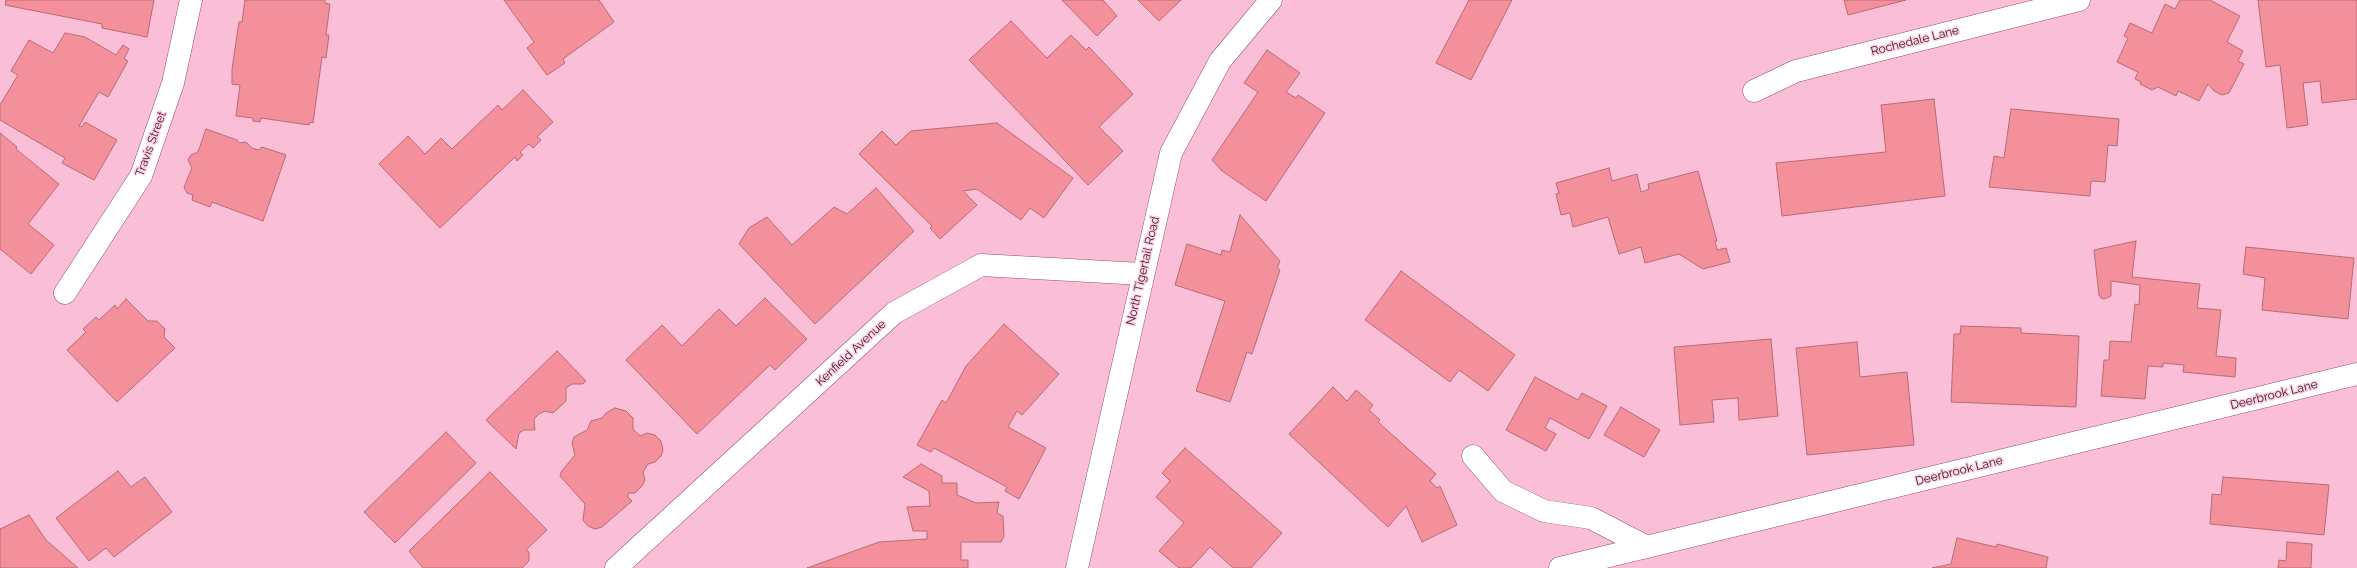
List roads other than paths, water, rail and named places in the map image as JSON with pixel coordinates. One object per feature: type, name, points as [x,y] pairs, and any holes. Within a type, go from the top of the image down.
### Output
[{"type":"street","name":"Travis Street","points":[[65,293],[141,176],[173,82],[191,0]]},
{"type":"street","name":"North Tigertail Road","points":[[1077,568],[1142,274],[1171,153],[1220,61],[1271,0]]},
{"type":"street","name":"Rochedale Lane","points":[[1754,91],[1796,71],[2079,0]]},
{"type":"street","name":"Kenfield Avenue","points":[[616,568],[894,313],[981,265],[1142,274]]},
{"type":"street","name":"Deerbrook Lane","points":[[1560,568],[2357,374]]},
{"type":"street","points":[[1473,456],[1502,491],[1544,511],[1591,518],[1647,547]]}]
